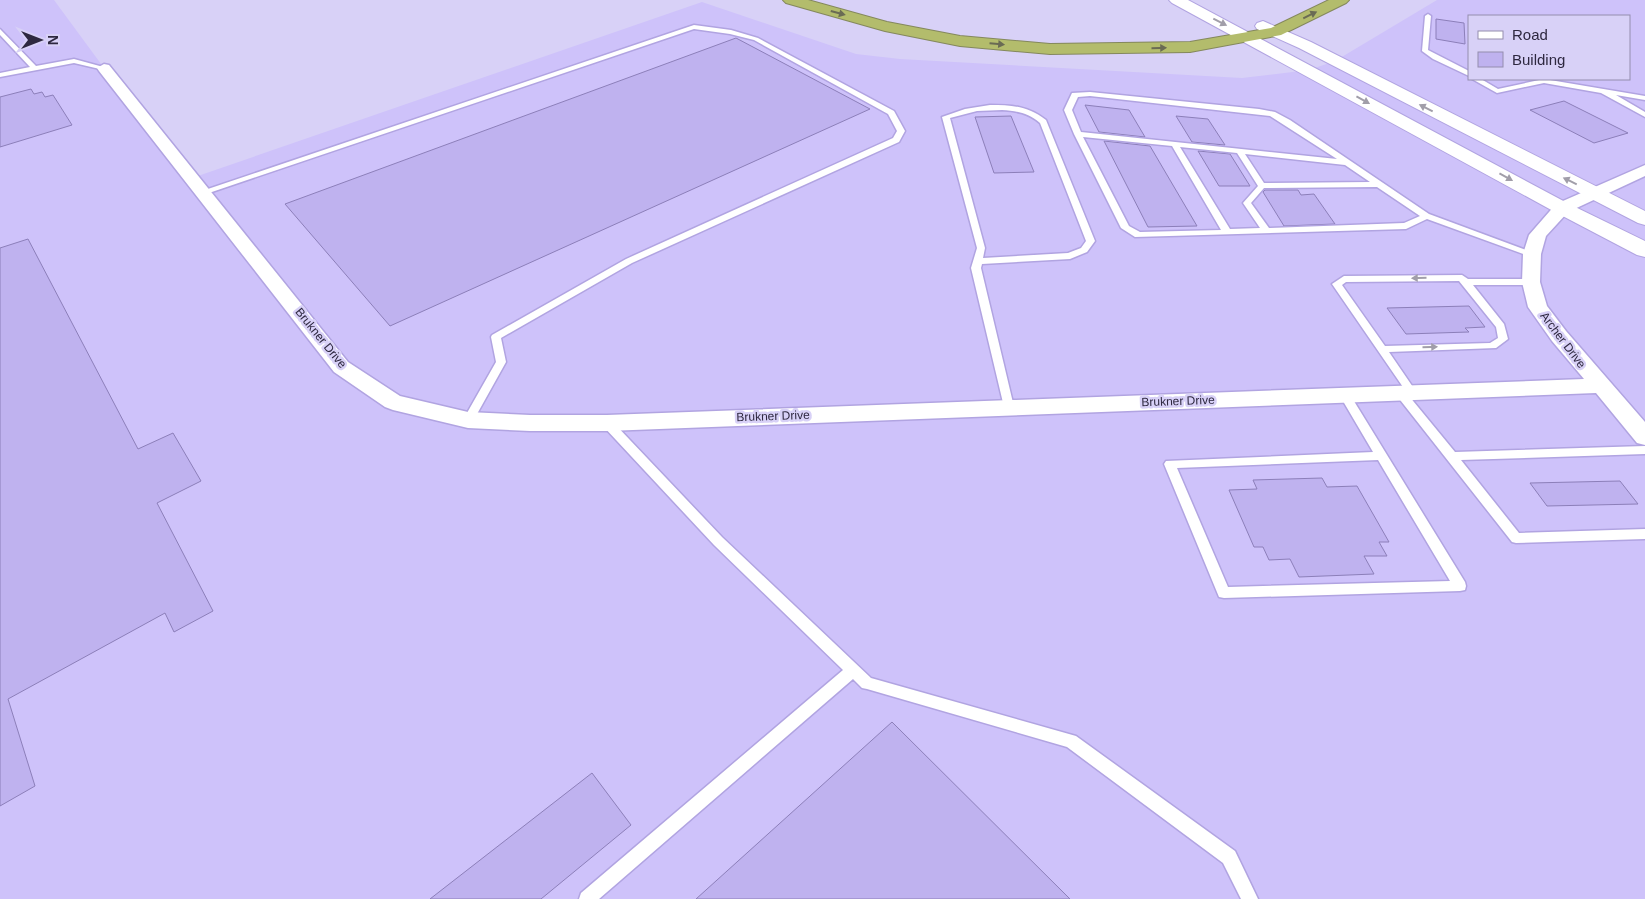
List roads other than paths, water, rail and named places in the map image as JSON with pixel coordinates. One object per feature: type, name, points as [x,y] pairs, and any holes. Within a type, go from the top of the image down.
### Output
[{"type":"highway","points":[[791,0],[885,26],[960,41],[1050,49],[1190,47],[1250,28]]},
{"type":"highway","points":[[1275,32],[1341,0]]},
{"type":"main road","points":[[1177,0],[1250,28],[1562,208],[1645,250]]},
{"type":"main road","points":[[1250,28],[1275,32],[1305,46],[1645,219]]},
{"type":"street","name":"Brukner Drive","points":[[104,68],[341,367],[394,402],[468,420],[530,423],[607,423],[1600,386]]},
{"type":"street","name":"Archer Drive","points":[[1645,170],[1562,208],[1538,234],[1532,254],[1531,282],[1538,307],[1559,336],[1645,437]]},
{"type":"lane","points":[[1428,16],[1425,51],[1435,58],[1468,73]]},
{"type":"lane","points":[[203,192],[694,27],[731,32],[756,39],[891,113],[901,131],[896,140],[629,260],[496,337],[501,362],[468,420]]},
{"type":"lane","points":[[0,31],[34,68]]},
{"type":"lane","points":[[0,75],[74,61],[104,68]]},
{"type":"lane","points":[[1478,80],[1497,91],[1544,81],[1645,98]]},
{"type":"lane","points":[[1603,91],[1645,115]]},
{"type":"lane","points":[[1426,216],[1406,226],[1138,234],[1125,228],[1068,110],[1075,95],[1090,94],[1259,111],[1272,114],[1349,163],[1426,216],[1532,254]]},
{"type":"lane","points":[[978,261],[1070,256],[1084,250],[1091,241],[1043,122],[1034,114],[1000,108],[972,109],[946,117],[982,248],[978,261],[976,268],[1009,407]]},
{"type":"lane","points":[[1078,134],[1349,163]]},
{"type":"lane","points":[[1174,144],[1227,232]]},
{"type":"lane","points":[[1239,152],[1262,186]]},
{"type":"lane","points":[[1266,230],[1247,203],[1262,186],[1380,184]]},
{"type":"lane","points":[[1381,349],[1492,346],[1503,339],[1501,326],[1462,278],[1344,279],[1337,284],[1381,349],[1406,393],[1516,538],[1645,534]]},
{"type":"lane","points":[[1466,282],[1531,282]]},
{"type":"lane","points":[[1345,396],[1382,456],[1460,586],[1224,593],[1170,464],[1382,456]]},
{"type":"lane","points":[[607,423],[718,541],[867,683],[1071,741],[1229,857],[1250,899]]},
{"type":"lane","points":[[1452,456],[1645,450]]},
{"type":"lane","points":[[587,899],[853,670]]}]
